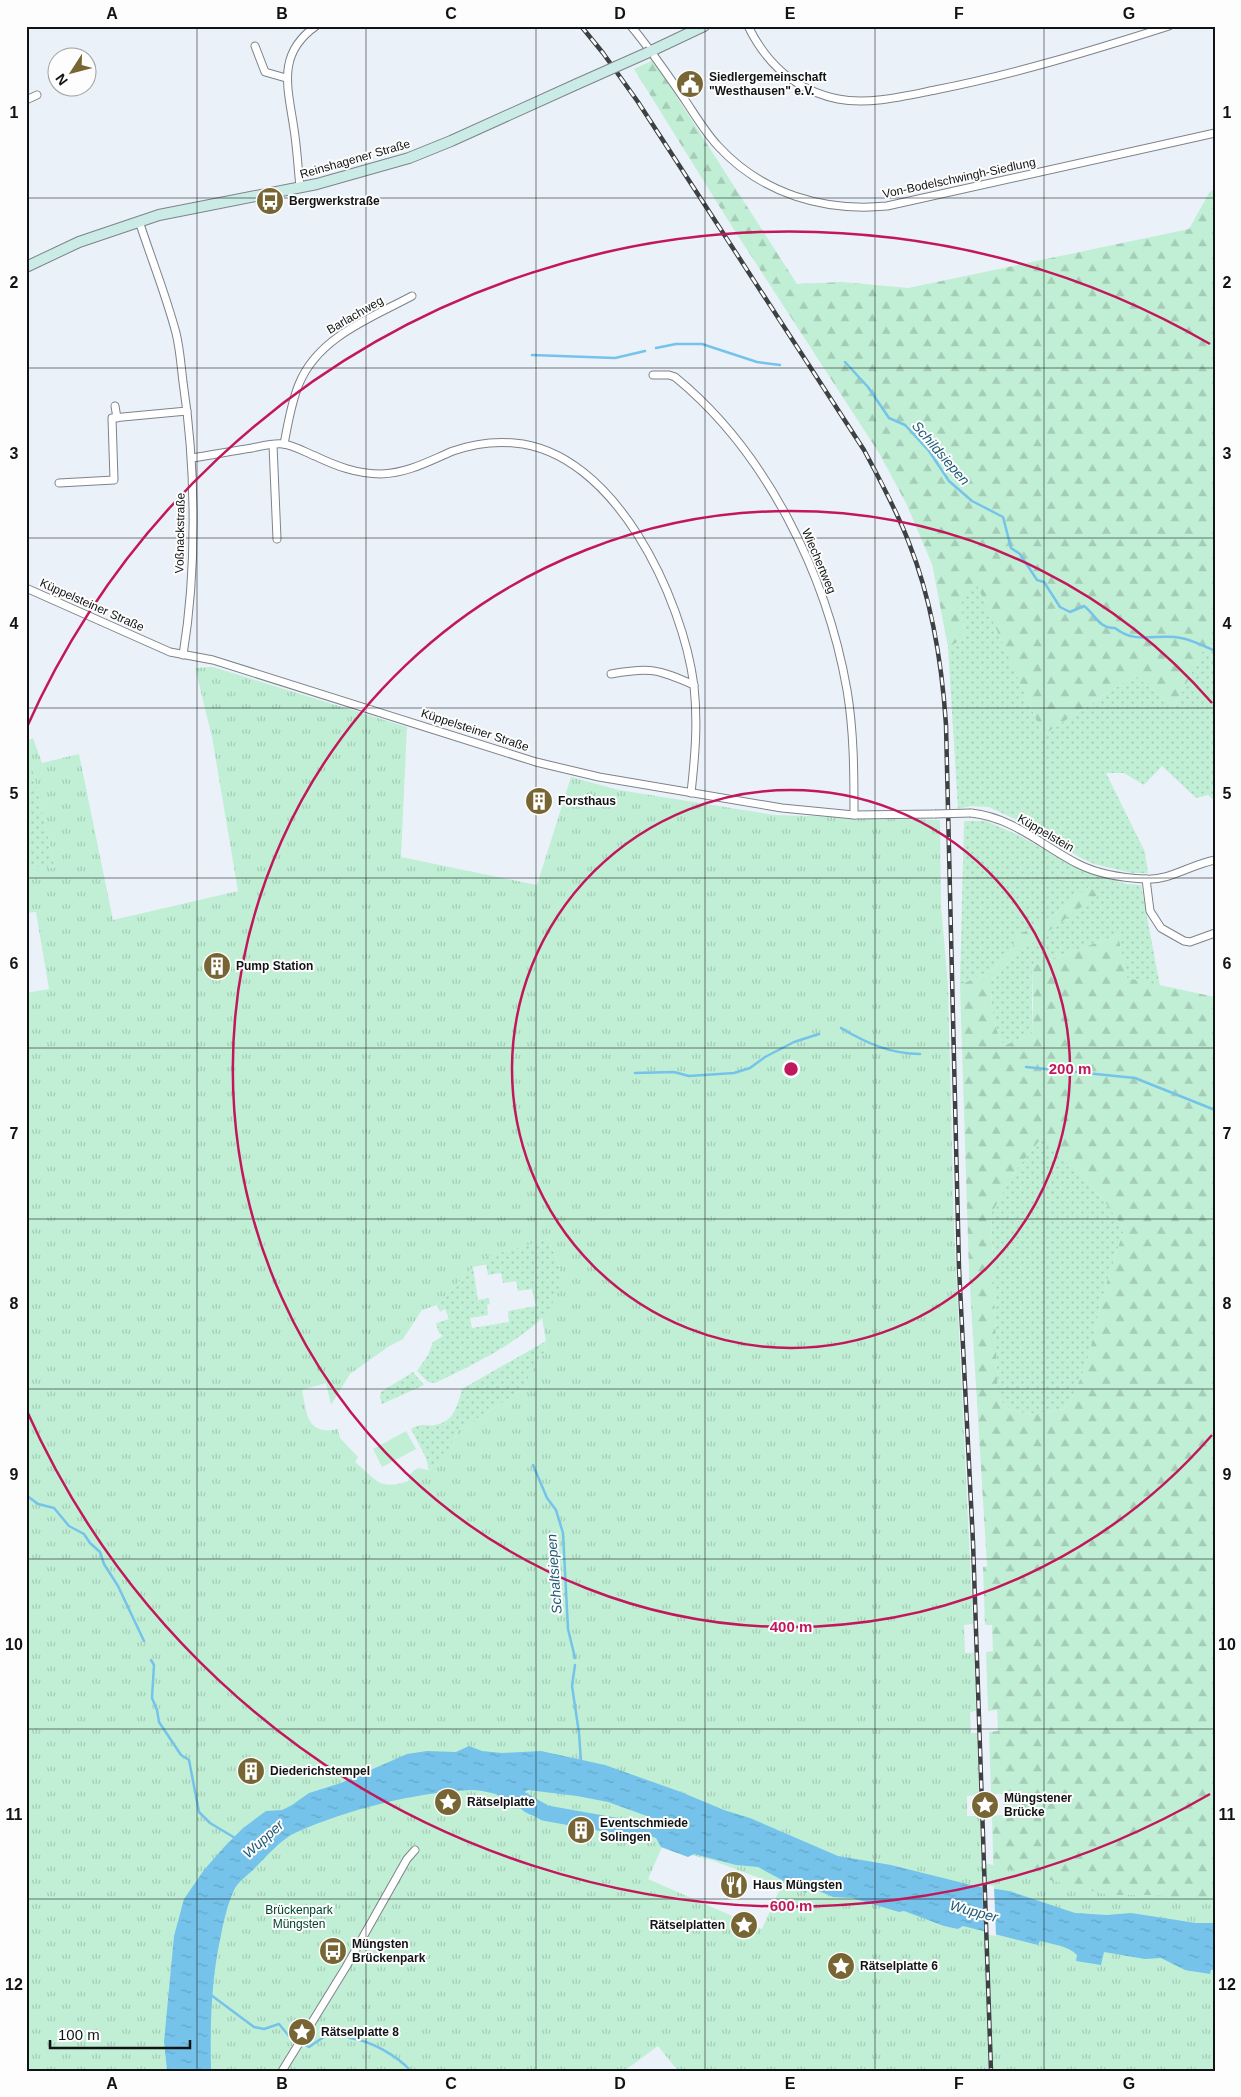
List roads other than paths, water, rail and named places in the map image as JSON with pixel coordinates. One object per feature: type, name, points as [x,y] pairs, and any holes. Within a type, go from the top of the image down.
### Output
[{"type":"main road","name":"Reinshagener Straße","points":[[26,267],[79,242],[138,221],[184,209],[336,180],[409,158],[451,141],[704,26]]},
{"type":"street","points":[[300,187],[286,78],[296,47],[308,32],[316,26]]},
{"type":"street","name":"Von-Bodelschwingh-Siedlung","points":[[631,26],[718,146],[758,179],[783,192],[814,203],[842,208],[887,206],[1215,132]]},
{"type":"street","points":[[748,26],[767,58],[783,75],[794,82],[812,91],[832,97],[865,100],[907,95],[1017,72],[1169,26]]},
{"type":"street","points":[[255,46],[265,72],[286,78]]},
{"type":"street","points":[[26,100],[37,95]]},
{"type":"street","name":"Voßnackstraße","points":[[138,221],[176,334],[192,458],[192,557],[183,655]]},
{"type":"street","name":"Barlachweg","points":[[284,444],[299,383],[309,364],[320,351],[343,334],[412,296]]},
{"type":"street","name":"Wiechertweg","points":[[654,375],[675,377],[714,414],[767,484],[802,548],[829,617],[845,682],[853,736],[854,815]]},
{"type":"street","points":[[115,406],[117,418]]},
{"type":"street","points":[[59,483],[114,480],[112,418],[187,410]]},
{"type":"street","points":[[192,458],[273,444],[284,444],[346,469],[364,473],[407,471],[472,445],[515,443],[540,448],[567,463],[590,480],[615,505],[637,534],[667,589],[682,629],[694,684],[697,738],[691,793]]},
{"type":"street","points":[[273,444],[277,538]]},
{"type":"street","name":"Küppelsteiner Straße","points":[[26,588],[170,652],[213,660],[536,762],[629,784],[782,808],[854,815],[935,814]]},
{"type":"street","points":[[611,674],[642,669],[655,670],[694,684]]},
{"type":"street","name":"Küppelstein","points":[[935,814],[971,813],[989,817],[1021,830],[1085,867],[1112,875],[1146,880],[1163,877],[1198,863],[1215,860]]},
{"type":"street","points":[[1146,880],[1150,911],[1161,928],[1177,938],[1190,942],[1215,933]]},
{"type":"street","points":[[282,2071],[346,1966],[407,1859],[415,1850]]},
{"type":"water","points":[[469,1746],[482,1751],[502,1753],[541,1751],[605,1765],[750,1818],[838,1856],[891,1865],[975,1886],[1009,1891],[1075,1913],[1107,1915],[1131,1913],[1196,1923],[1215,1923],[1215,1970],[1211,1970],[1210,1974],[1185,1970],[1161,1958],[1145,1959],[1104,1952],[1101,1965],[1076,1961],[1077,1955],[1074,1952],[1055,1944],[1040,1941],[1038,1945],[963,1926],[958,1929],[944,1926],[904,1911],[899,1912],[852,1898],[833,1897],[814,1889],[808,1888],[806,1893],[758,1867],[736,1865],[694,1854],[688,1857],[661,1847],[656,1838],[618,1826],[619,1821],[660,1823],[658,1820],[608,1802],[528,1790],[516,1797],[477,1790],[450,1791],[405,1798],[359,1810],[337,1816],[297,1832],[280,1844],[241,1880],[235,1888],[228,1905],[215,1969],[212,2003],[211,2071],[167,2071],[164,2042],[174,1936],[184,1899],[204,1870],[225,1846],[243,1828],[266,1811],[282,1810],[309,1793],[341,1783],[407,1754],[427,1751],[456,1752]]},
{"type":"water","points":[[524,1796],[553,1810],[549,1820],[522,1810],[515,1801]]},
{"type":"waterway","name":"Schildsiepen","points":[[656,348],[676,344],[702,344],[757,362],[780,365]]},
{"type":"waterway","name":"Schildsiepen","points":[[532,355],[615,358],[645,351]]},
{"type":"waterway","name":"Schildsiepen","points":[[845,362],[868,387],[889,418],[905,425],[929,451],[949,481],[972,501],[1003,517],[1011,548],[1020,554],[1037,580],[1044,582],[1060,607],[1070,612],[1084,606],[1101,624],[1131,636],[1181,638],[1215,651]]},
{"type":"waterway","points":[[841,1028],[879,1047],[899,1052],[920,1054]]},
{"type":"waterway","points":[[635,1073],[674,1072],[689,1076],[734,1073],[750,1068],[765,1057],[794,1042],[819,1034]]},
{"type":"waterway","points":[[1026,1067],[1135,1078],[1215,1110]]},
{"type":"waterway","name":"Schaltsiepen","points":[[533,1465],[547,1498],[556,1510],[563,1533],[568,1629],[575,1658]]},
{"type":"waterway","points":[[26,1495],[38,1504],[54,1508],[69,1526],[84,1534],[100,1552],[104,1564],[118,1586],[144,1641]]},
{"type":"waterway","points":[[151,1660],[154,1665],[152,1698],[159,1722],[181,1755],[189,1760],[199,1812],[210,1823],[235,1838]]},
{"type":"waterway","name":"Schaltsiepen","points":[[575,1665],[572,1686],[581,1762]]},
{"type":"waterway","name":"Wupper","points":[[498,1786],[545,1813],[640,1830]]},
{"type":"waterway","points":[[211,1995],[254,2027],[264,2029],[279,2024],[289,2036],[309,2047],[331,2032],[340,2030],[350,2038],[366,2042],[383,2050],[411,2071]]},
{"type":"railway","points":[[581,26],[638,102],[864,450],[894,507],[909,543],[924,587],[935,632],[946,725],[959,1268],[973,1542],[991,2071]]},
{"type":"place","name":"Siedlergemeinschaft \"Westhausen\" e.V.","points":[[690,84]]},
{"type":"place","name":"Bergwerkstraße","points":[[270,201]]},
{"type":"place","name":"Forsthaus","points":[[539,801]]},
{"type":"place","name":"Pump Station","points":[[217,966]]},
{"type":"place","name":"Diederichstempel","points":[[251,1771]]},
{"type":"place","name":"Rätselplatte","points":[[448,1802]]},
{"type":"place","name":"Müngstener Brücke","points":[[985,1805]]},
{"type":"place","name":"Eventschmiede Solingen","points":[[581,1830]]},
{"type":"place","name":"Haus Müngsten","points":[[734,1885]]},
{"type":"place","name":"Rätselplatten","points":[[744,1925]]},
{"type":"place","name":"Müngsten Brückenpark","points":[[333,1951]]},
{"type":"place","name":"Rätselplatte 6","points":[[841,1966]]},
{"type":"place","name":"Rätselplatte 8","points":[[302,2032]]},
{"type":"park label","name":"Brückenpark Müngsten","points":[[299,1917]]}]
